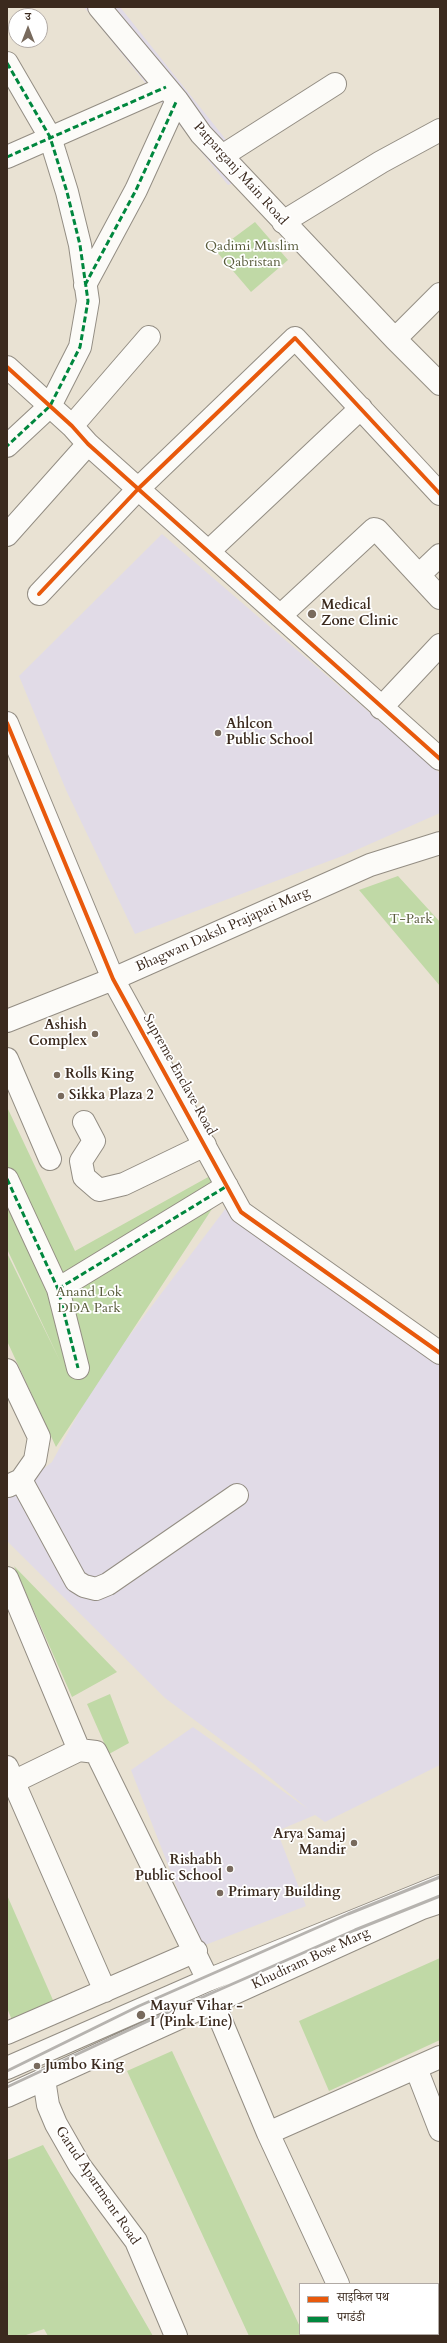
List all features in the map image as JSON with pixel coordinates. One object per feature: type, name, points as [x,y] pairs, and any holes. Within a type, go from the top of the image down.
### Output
[{"type":"street","name":"Patparganj Main Road","points":[[99,7],[171,94],[201,134],[283,222],[440,384]]},
{"type":"street","points":[[7,63],[50,137],[67,192],[80,245],[88,301],[80,347],[50,406],[7,446]]},
{"type":"street","points":[[222,156],[335,84]]},
{"type":"street","points":[[7,157],[50,137],[171,94]]},
{"type":"street","points":[[85,285],[136,190],[171,94]]},
{"type":"street","points":[[283,222],[381,162],[440,130]]},
{"type":"street","points":[[395,339],[440,294]]},
{"type":"street","points":[[72,426],[149,337]]},
{"type":"street","points":[[39,594],[139,488],[295,338],[440,494]]},
{"type":"street","points":[[7,367],[72,426],[88,444],[209,551],[380,708],[440,759]]},
{"type":"street","points":[[209,551],[361,408]]},
{"type":"street","points":[[7,535],[88,444]]},
{"type":"street","points":[[280,616],[374,528],[440,598]]},
{"type":"street","points":[[419,576],[440,556]]},
{"type":"street","points":[[380,708],[440,645]]},
{"type":"street","name":"Supreme Enclave Road","points":[[7,723],[113,979],[241,1212],[440,1353]]},
{"type":"street","name":"Bhagwan Daksh Prajapati Marg","points":[[7,1020],[113,979],[370,865],[440,843]]},
{"type":"street","points":[[7,1059],[50,1159]]},
{"type":"street","points":[[84,1122],[94,1140],[81,1161],[84,1177],[99,1190],[124,1184],[204,1145]]},
{"type":"street","points":[[7,1179],[58,1289],[78,1368]]},
{"type":"street","points":[[58,1289],[227,1186]]},
{"type":"street","points":[[8,1373],[39,1437],[35,1460],[14,1483],[76,1581],[84,1586],[96,1589],[108,1584],[237,1495]]},
{"type":"street","points":[[7,1578],[79,1750]]},
{"type":"street","points":[[105,1991],[9,1778],[79,1750],[96,1752],[196,1951],[208,1980]]},
{"type":"street","name":"Khudiram Bose Marg","points":[[7,2096],[214,2004],[440,1886]]},
{"type":"street","name":"Khudiram Bose Marg","points":[[7,2068],[208,1980],[440,1902]]},
{"type":"street","points":[[7,2033],[196,1951]]},
{"type":"street","points":[[214,2004],[268,2133],[338,2283]]},
{"type":"street","points":[[268,2133],[440,2056]]},
{"type":"street","points":[[416,2068],[440,2130]]},
{"type":"street","name":"Garud Apartment Road","points":[[44,2079],[48,2105],[56,2124],[80,2166],[136,2241],[176,2336]]},
{"type":"shaded area","points":[[84,7],[120,7],[255,176],[228,185]]},
{"type":"shaded area","name":"Ahlcon Public School","points":[[162,534],[440,773],[440,813],[345,855],[135,934],[66,790],[19,676]]},
{"type":"shaded area","points":[[226,1208],[440,1360],[440,1765],[325,1822],[315,1815],[277,1831],[306,1906],[200,1947],[131,1770],[193,1727],[308,1809],[255,1765],[165,1698],[7,1541],[7,1498],[52,1462],[98,1377]]},
{"type":"green space","name":"Qadimi Muslim Qabristan","points":[[255,222],[288,260],[251,292],[216,251]]},
{"type":"green space","name":"T-Park","points":[[398,876],[440,922],[440,986],[359,890]]},
{"type":"green space","name":"Anand Lok DDA Park","points":[[7,1107],[75,1251],[219,1171],[227,1186],[56,1447],[7,1341],[7,1253],[60,1361],[7,1249]]},
{"type":"green space","points":[[14,1566],[117,1672],[72,1697]]},
{"type":"green space","points":[[110,1694],[129,1743],[109,1754],[87,1704]]},
{"type":"green space","points":[[7,1895],[56,2007],[14,2025],[7,2008]]},
{"type":"green space","points":[[440,1958],[440,2040],[329,2091],[299,2021]]},
{"type":"green space","points":[[172,2051],[299,2325],[299,2335],[304,2336],[249,2336],[127,2071]]},
{"type":"green space","points":[[43,2145],[153,2336],[48,2336],[44,2329],[23,2336],[7,2336],[7,2160]]},
{"type":"railway","points":[[7,2071],[139,2006],[348,1914],[440,1877]]},
{"type":"railway","points":[[7,2087],[146,2022],[355,1930],[440,1896]]},
{"type":"marked path","points":[[7,63],[50,137],[67,192],[80,245],[88,301],[80,347],[50,406],[7,446]]},
{"type":"marked path","points":[[7,157],[166,87]]},
{"type":"marked path","points":[[85,285],[136,190],[177,100]]},
{"type":"marked path","points":[[7,1179],[58,1289],[78,1368]]},
{"type":"marked path","points":[[58,1289],[227,1186]]},
{"type":"cycle path","points":[[39,594],[139,488],[295,338],[440,494]]},
{"type":"cycle path","points":[[7,367],[72,426],[88,444],[440,759]]},
{"type":"cycle path","points":[[7,723],[113,979],[241,1212],[440,1353]]},
{"type":"place","name":"Medical Zone Clinic","points":[[312,614]]},
{"type":"place","name":"Ahlcon Public School","points":[[218,733]]},
{"type":"place","name":"Ashish Complex","points":[[95,1034]]},
{"type":"place","name":"Rolls King","points":[[57,1075]]},
{"type":"place","name":"Sikka Plaza 2","points":[[61,1096]]},
{"type":"place","name":"Arya Samaj Mandir","points":[[354,1843]]},
{"type":"place","name":"Rishabh Public School","points":[[230,1869]]},
{"type":"place","name":"Primary Building","points":[[220,1893]]},
{"type":"place","name":"Mayur Vihar - I (Pink Line)","points":[[141,2015]]},
{"type":"place","name":"Jumbo King","points":[[37,2066]]}]
